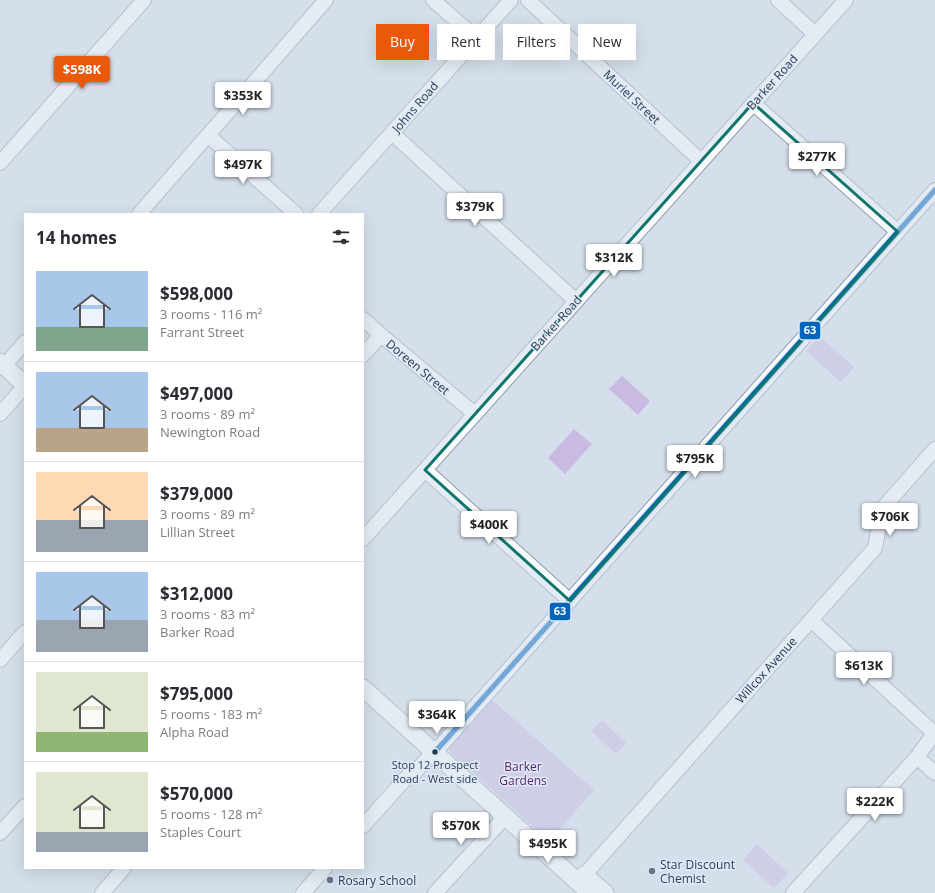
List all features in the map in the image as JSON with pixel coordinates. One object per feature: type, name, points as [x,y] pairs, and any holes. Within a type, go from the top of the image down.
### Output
[{"type":"main road","points":[[2,364],[24,385]]},
{"type":"main road","points":[[364,689],[506,816],[537,837],[584,884],[605,893]]},
{"type":"street","points":[[0,163],[144,0]]},
{"type":"street","points":[[140,213],[326,0]]},
{"type":"street","points":[[433,0],[460,24]]},
{"type":"street","name":"Johns Road","points":[[489,24],[511,0]]},
{"type":"street","name":"Muriel Street","points":[[528,0],[701,161]]},
{"type":"street","points":[[778,0],[815,34]]},
{"type":"street","name":"Barker Road","points":[[364,538],[846,0]]},
{"type":"street","name":"Johns Road","points":[[320,213],[457,60]]},
{"type":"street","points":[[753,103],[898,232]]},
{"type":"street","points":[[392,133],[576,301]]},
{"type":"street","points":[[208,136],[295,213]]},
{"type":"street","points":[[364,825],[408,776],[414,774],[433,750],[570,601],[935,190]]},
{"type":"street","name":"Doreen Street","points":[[364,320],[475,414]]},
{"type":"street","points":[[364,354],[380,335]]},
{"type":"street","points":[[2,364],[24,343]]},
{"type":"street","points":[[0,414],[24,387]]},
{"type":"street","name":"Willcox Avenue","points":[[584,884],[874,548],[882,509],[935,449]]},
{"type":"street","points":[[425,470],[570,601]]},
{"type":"street","points":[[793,893],[917,757],[935,733],[811,620]]},
{"type":"street","points":[[0,660],[24,633]]},
{"type":"street","points":[[408,776],[408,770],[422,752],[433,750]]},
{"type":"street","points":[[917,757],[935,773]]},
{"type":"street","points":[[0,833],[24,807]]},
{"type":"street","points":[[435,893],[506,816]]},
{"type":"street","points":[[102,893],[123,869]]},
{"type":"street","points":[[303,893],[325,869]]},
{"type":"highlighted area","points":[[753,103],[898,232],[570,601],[425,470]]},
{"type":"green space","points":[[819,336],[854,367],[841,382],[806,351]]},
{"type":"green space","points":[[622,376],[650,401],[638,415],[609,389]]},
{"type":"green space","points":[[574,429],[592,444],[565,474],[548,458]]},
{"type":"green space","name":"Barker Gardens","points":[[491,699],[594,790],[549,841],[450,752],[449,746]]},
{"type":"green space","points":[[602,720],[626,743],[616,754],[591,731]]},
{"type":"green space","points":[[757,844],[788,873],[774,888],[743,860]]},
{"type":"transit line","name":"63","points":[[435,752],[935,190]]},
{"type":"place","name":"Stop 12 Prospect Road - West side","points":[[435,752]]},
{"type":"place","name":"Star Discount Chemist","points":[[652,871]]},
{"type":"place","name":"Rosary School","points":[[330,880]]}]
